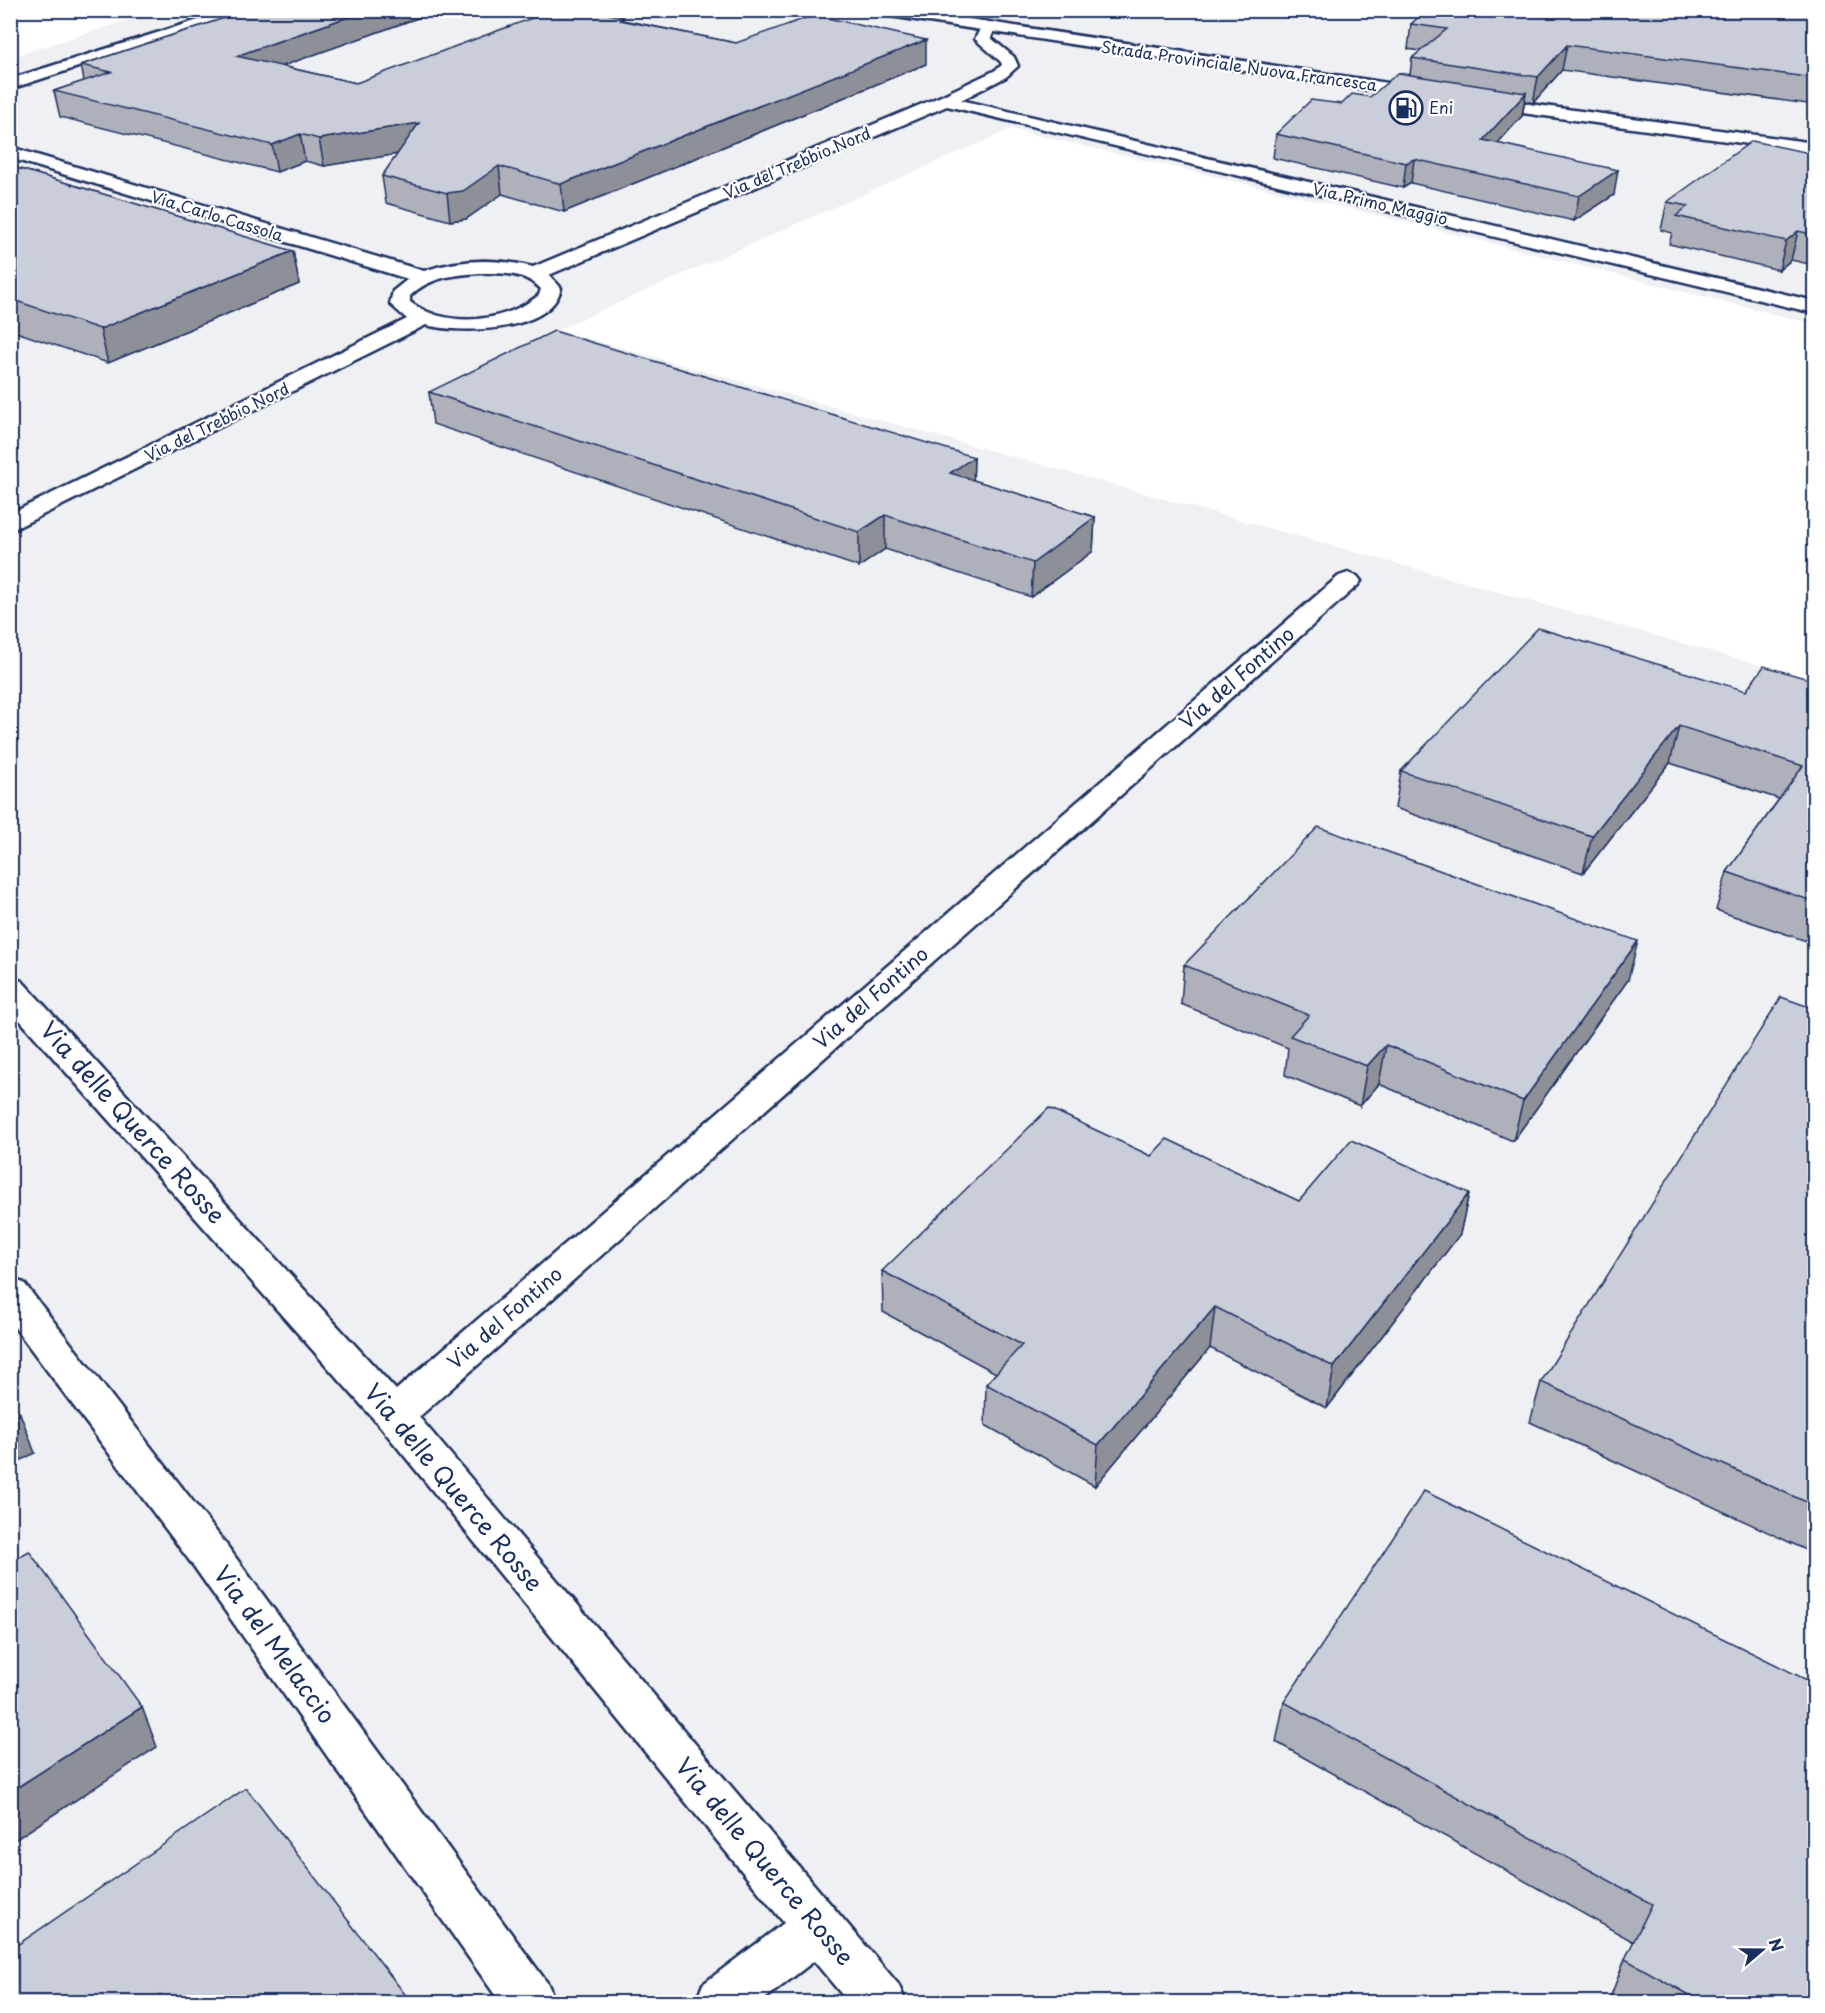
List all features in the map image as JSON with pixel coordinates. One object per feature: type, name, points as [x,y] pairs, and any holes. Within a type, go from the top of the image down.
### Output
[{"type":"street","points":[[10,84],[247,10]]},
{"type":"street","name":"Strada Provinciale Nuova Francesca","points":[[877,10],[1442,96]]},
{"type":"street","name":"Via del Trebbio Nord","points":[[534,274],[945,101],[1000,74],[1010,66],[1008,60],[983,39],[987,28]]},
{"type":"street","points":[[1465,100],[1815,148]]},
{"type":"street","name":"Via Primo Maggio","points":[[945,101],[1815,307]]},
{"type":"street","name":"Via Carlo Cassola","points":[[10,152],[423,278]]},
{"type":"street","points":[[480,267],[509,268],[534,274],[551,288],[549,297],[528,313],[509,319],[476,324],[443,323],[423,320],[408,313],[400,304],[400,295],[408,286],[423,278],[450,270],[480,267]]},
{"type":"street","name":"Via del Trebbio Nord","points":[[10,524],[423,320]]},
{"type":"street","name":"Via del Fontino","points":[[394,1415],[1348,581]]},
{"type":"street","name":"Via delle Querce Rosse","points":[[14,997],[394,1415],[880,2002]]},
{"type":"street","name":"Via del Melaccio","points":[[10,1293],[57,1352],[292,1669],[530,2002]]},
{"type":"street","points":[[721,2002],[819,1927]]},
{"type":"shaded area","points":[[160,10],[1814,11],[1814,324],[1389,218],[1011,129],[557,330],[1814,680],[1814,2002],[11,2002],[11,57]]},
{"type":"building","points":[[249,10],[368,10],[236,56],[356,83],[554,10],[589,10],[623,17],[620,20],[736,43],[814,15],[926,40],[561,184],[499,166],[463,191],[447,193],[382,176],[419,123],[319,139],[300,134],[272,145],[54,91],[111,72],[81,65]]},
{"type":"building","points":[[1426,10],[1815,10],[1815,78],[1567,45],[1538,77],[1412,58],[1447,29],[1411,24]]},
{"type":"building","points":[[1398,73],[1526,93],[1483,140],[1618,170],[1579,196],[1414,159],[1406,163],[1276,134],[1311,100],[1342,104],[1352,94],[1370,97]]},
{"type":"building","points":[[1752,141],[1815,154],[1815,235],[1798,231],[1786,241],[1676,216],[1688,206],[1667,202]]},
{"type":"building","points":[[10,166],[293,251],[100,329],[10,299]]},
{"type":"building","points":[[554,331],[974,457],[950,473],[1095,517],[1033,563],[885,515],[859,532],[429,392]]},
{"type":"building","points":[[1538,628],[1746,691],[1764,666],[1815,681],[1815,902],[1727,872],[1803,766],[1679,726],[1592,836],[1401,771]]},
{"type":"building","points":[[1318,827],[1638,941],[1523,1101],[1386,1045],[1367,1066],[1290,1036],[1309,1015],[1184,965]]},
{"type":"building","points":[[1781,997],[1815,1009],[1815,1506],[1541,1382]]},
{"type":"building","points":[[1049,1108],[1151,1156],[1167,1139],[1299,1201],[1351,1140],[1469,1193],[1334,1367],[1215,1307],[1098,1445],[986,1384],[1022,1345],[882,1271]]},
{"type":"building","points":[[10,1401],[20,1413],[10,1418]]},
{"type":"building","points":[[1424,1491],[1815,1684],[1815,2002],[1702,2002],[1625,1959],[1652,1904],[1284,1702]]},
{"type":"building","points":[[29,1551],[142,1707],[10,1792],[10,1562]]},
{"type":"building","points":[[246,1788],[411,2002],[10,2002],[10,1950]]},
{"type":"place","name":"Eni","points":[[1406,108]]}]
